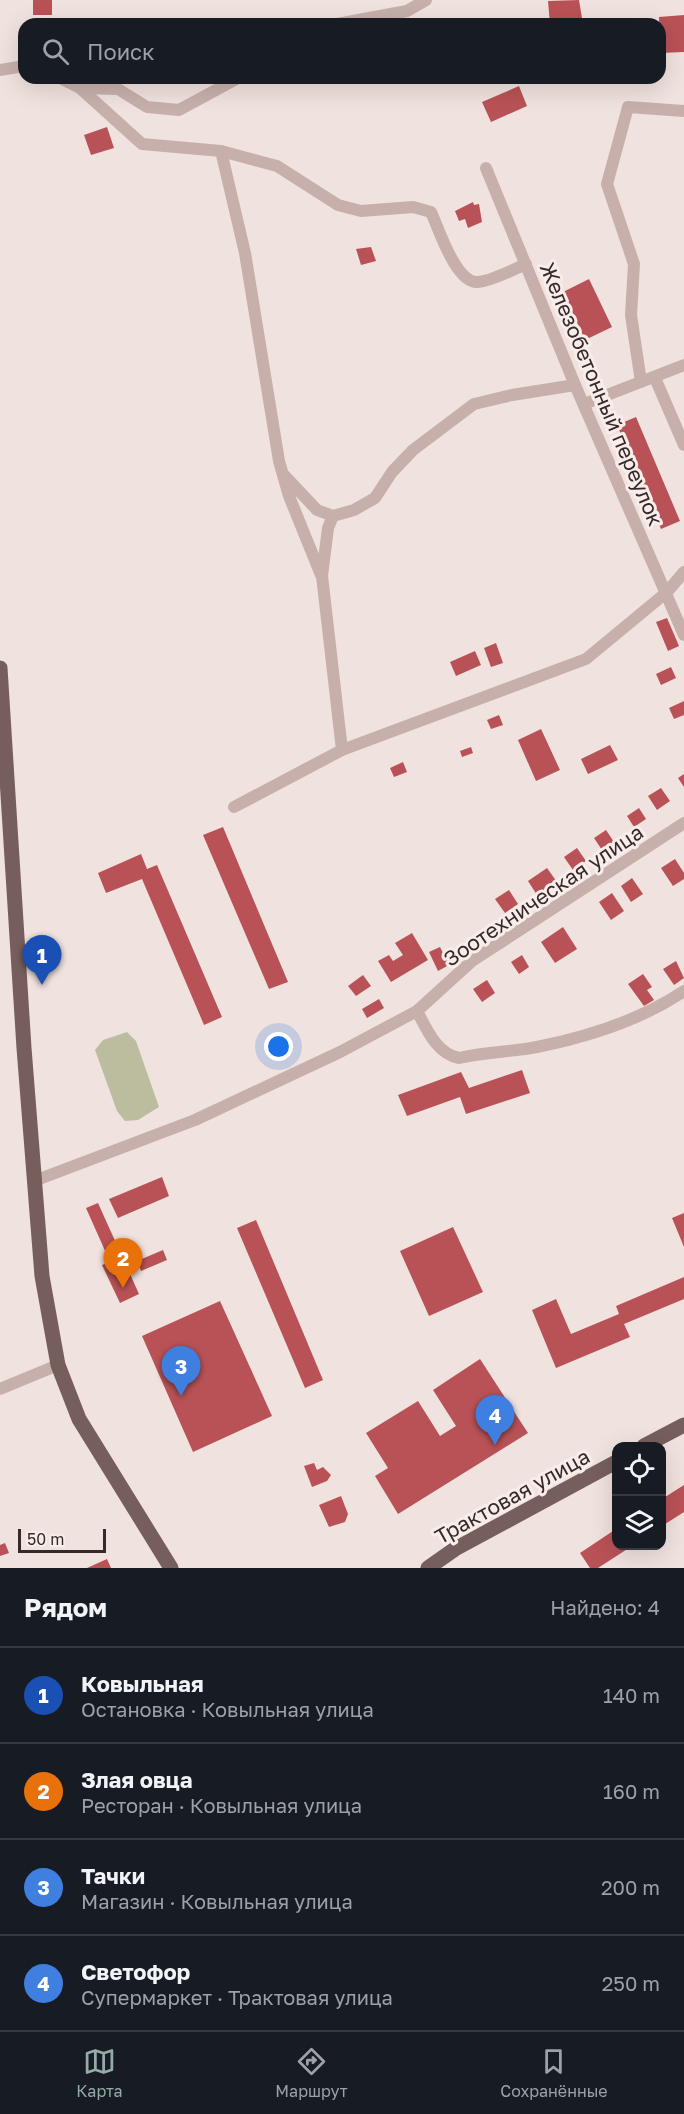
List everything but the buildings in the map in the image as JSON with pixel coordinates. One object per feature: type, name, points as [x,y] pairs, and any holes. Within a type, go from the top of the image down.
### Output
[{"type":"main road","points":[[0,668],[34,1181],[42,1276],[58,1365],[79,1419],[171,1568]]},
{"type":"main road","points":[[652,1442],[684,1425]]},
{"type":"main road","name":"Трактовая улица","points":[[428,1568],[455,1549],[612,1463]]},
{"type":"street","points":[[369,18],[407,11],[426,0]]},
{"type":"street","points":[[0,70],[18,67]]},
{"type":"street","points":[[72,84],[80,88],[142,144],[221,151],[277,166],[338,205],[361,211],[413,207],[431,212],[458,272],[467,279],[477,282],[526,264]]},
{"type":"street","points":[[80,88],[118,89],[147,107],[179,110],[227,84]]},
{"type":"street","points":[[641,382],[631,315],[634,264],[609,192],[609,171],[628,107],[684,111]]},
{"type":"street","points":[[221,151],[245,254],[282,473],[322,576]]},
{"type":"street","name":"Железобетонный переулок","points":[[486,168],[575,385],[684,635]]},
{"type":"street","points":[[584,404],[656,378],[684,365]]},
{"type":"street","points":[[656,378],[684,445]]},
{"type":"street","points":[[282,473],[317,510],[333,516],[354,510],[375,498],[392,472],[412,450],[474,404],[512,395],[575,385]]},
{"type":"street","points":[[333,516],[328,528],[322,576],[342,750]]},
{"type":"street","points":[[234,807],[342,750],[586,660],[667,592],[684,572]]},
{"type":"street","name":"Зоотехническая улица","points":[[34,1181],[195,1120],[340,1052],[417,1011],[472,961],[684,823]]},
{"type":"street","points":[[417,1011],[430,1035],[448,1056],[459,1058],[482,1053],[535,1048],[587,1035],[669,1001],[684,991]]},
{"type":"street","points":[[0,1389],[58,1365]]},
{"type":"green space","points":[[127,1032],[136,1041],[159,1107],[138,1120],[125,1121],[117,1111],[95,1050],[103,1040]]},
{"type":"place","name":"Ковыльная","points":[[42,985]]},
{"type":"place","name":"Злая овца","points":[[123,1288]]},
{"type":"place","name":"Тачки","points":[[181,1396]]},
{"type":"place","name":"Светофор","points":[[495,1445]]}]
